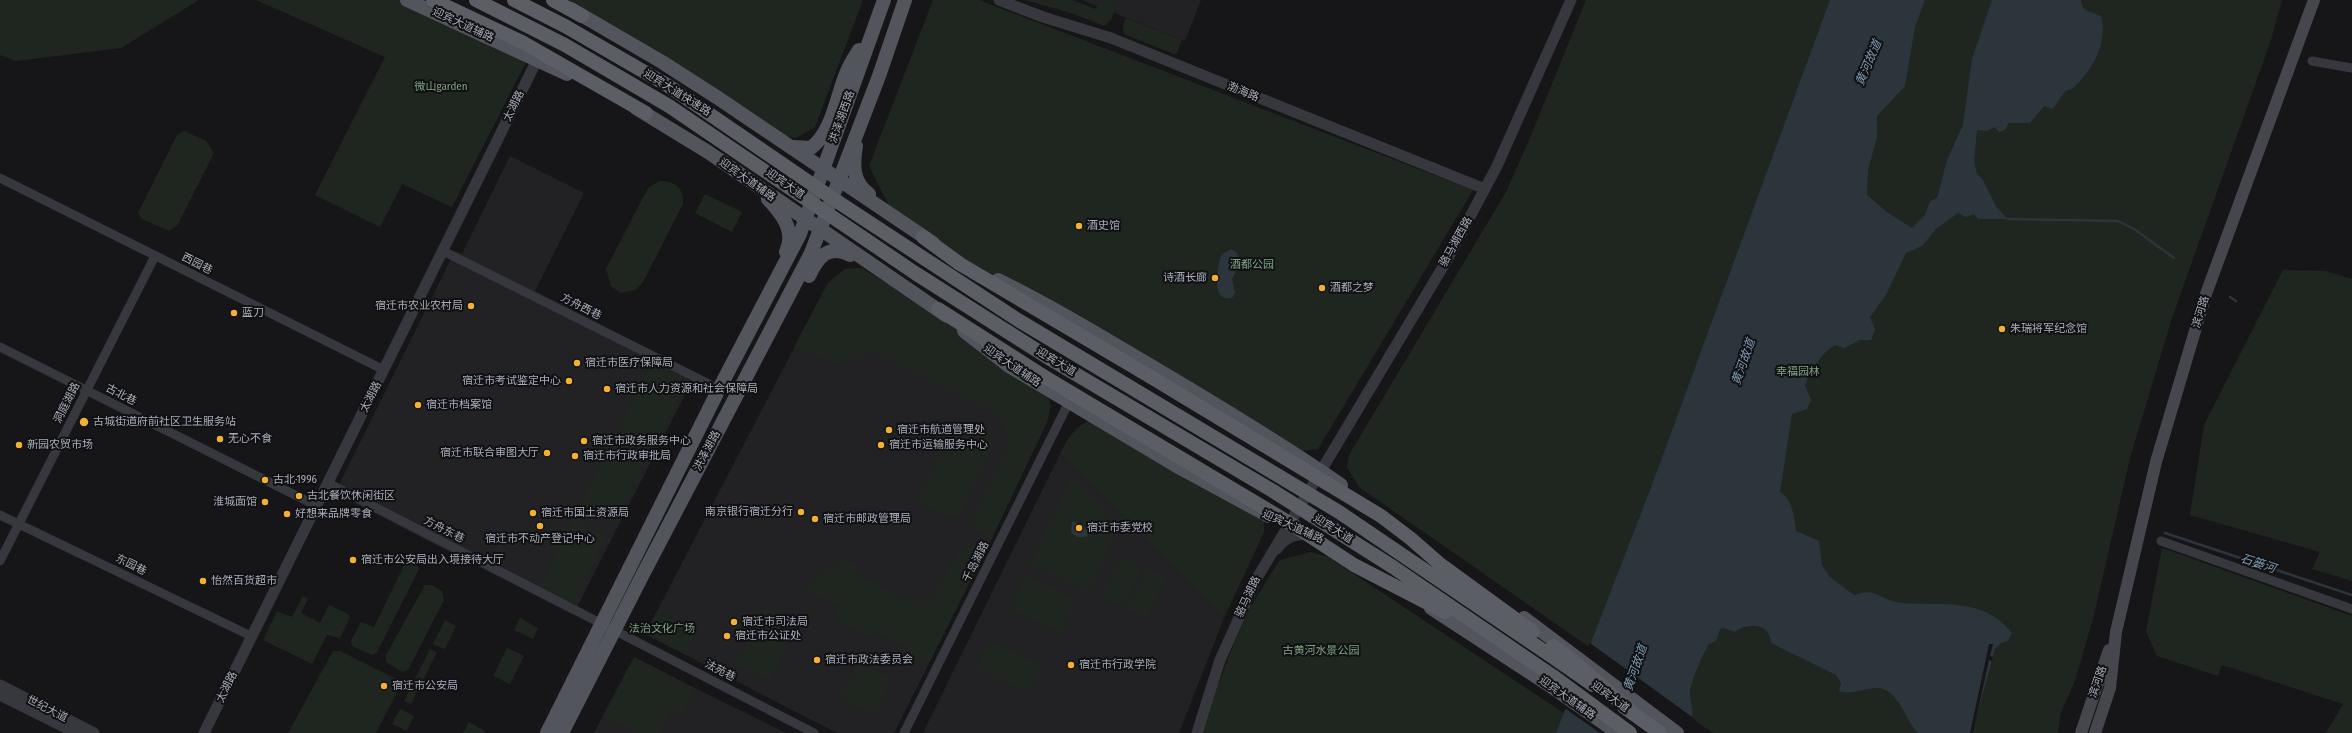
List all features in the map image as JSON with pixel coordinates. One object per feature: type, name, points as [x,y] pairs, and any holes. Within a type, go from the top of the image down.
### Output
[{"type":"highway","points":[[432,0],[522,42],[646,113]]},
{"type":"highway","name":"迎宾大道","points":[[476,0],[564,45],[669,106],[914,273],[1052,360],[1293,504],[1393,567],[1551,681],[1630,733]]},
{"type":"highway","name":"迎宾大道快速路","points":[[514,0],[565,26],[667,85],[832,198]]},
{"type":"highway","points":[[553,0],[582,16]]},
{"type":"highway","name":"迎宾大道","points":[[832,198],[1018,320],[1338,512],[1660,733]]},
{"type":"highway","points":[[923,237],[960,264],[1381,516],[1410,538],[1441,565],[1571,659],[1634,714]]},
{"type":"highway","points":[[938,309],[1043,376],[1293,525],[1354,565],[1430,604],[1551,681]]},
{"type":"main road","name":"迎宾大道辅路","points":[[407,0],[537,60],[646,113],[726,164],[820,230],[938,309],[1009,366],[1253,509],[1315,536],[1379,574],[1551,681],[1618,733]]},
{"type":"main road","points":[[558,0],[582,16],[662,62],[824,169],[841,173],[923,237],[980,271],[1052,306],[1262,431],[1412,534],[1462,574],[1565,648],[1677,733]]},
{"type":"main road","name":"洪泽湖西路","points":[[800,234],[884,0]]},
{"type":"main road","name":"滨河路","points":[[2082,733],[2116,632],[2156,462],[2206,294],[2314,0]]},
{"type":"main road","name":"洪泽湖西路","points":[[841,173],[906,3]]},
{"type":"main road","points":[[789,146],[803,149],[811,148],[818,143],[826,130],[848,69],[878,15]]},
{"type":"main road","points":[[879,76],[857,145],[854,175],[864,190],[894,211],[923,237]]},
{"type":"main road","points":[[726,164],[768,200],[789,227],[790,238],[788,249],[756,319]]},
{"type":"main road","name":"洪泽湖路","points":[[548,733],[693,477],[811,253],[841,173]]},
{"type":"main road","name":"洪泽湖路","points":[[562,733],[608,627],[756,319],[800,234]]},
{"type":"main road","points":[[693,477],[744,395],[815,263],[822,256],[833,250],[842,251],[897,287],[919,296]]},
{"type":"main road","name":"滨河路","points":[[2095,733],[2110,688],[2116,632]]},
{"type":"street","name":"渤海路","points":[[999,0],[1043,17],[1111,38],[1485,189]]},
{"type":"street","name":"骆马湖西路","points":[[1319,471],[1398,342],[1485,189],[1507,145],[1571,0]]},
{"type":"street","name":"太湖路","points":[[204,733],[537,60]]},
{"type":"street","points":[[2312,61],[2352,68]]},
{"type":"street","name":"西园巷","points":[[0,178],[384,370]]},
{"type":"street","name":"方舟西巷","points":[[443,250],[709,384]]},
{"type":"street","name":"洞庭湖路","points":[[0,560],[154,256]]},
{"type":"street","name":"古北巷","points":[[0,347],[316,506]]},
{"type":"street","name":"千岛湖路","points":[[904,733],[1069,402]]},
{"type":"street","name":"骆马湖路","points":[[1197,733],[1220,660],[1256,578],[1319,471]]},
{"type":"street","name":"方舟东巷","points":[[328,483],[608,627]]},
{"type":"street","name":"东园巷","points":[[0,515],[251,636]]},
{"type":"street","points":[[1220,660],[1257,582],[1278,547],[1289,537],[1300,534],[1315,536]]},
{"type":"street","points":[[2161,542],[2352,609]]},
{"type":"street","name":"法苑巷","points":[[608,627],[814,733]]},
{"type":"street","name":"世纪大道","points":[[0,685],[94,733]]},
{"type":"street","name":"世纪大道","points":[[0,695],[76,733]]},
{"type":"shaded area","points":[[1082,0],[1201,0],[1185,41]]},
{"type":"shaded area","points":[[510,156],[584,193],[535,291],[696,373],[573,615],[335,493],[455,251],[462,254]]},
{"type":"shaded area","points":[[862,268],[1051,405],[1047,422],[991,540],[894,733],[837,733],[645,634],[828,283],[845,269]]},
{"type":"shaded area","name":"宿迁市委党校","points":[[1060,454],[1224,618],[1179,733],[923,733]]},
{"type":"shaded area","points":[[634,657],[695,688],[786,733],[594,733]]},
{"type":"green space","points":[[0,0],[199,0],[121,48],[16,61],[0,55]]},
{"type":"green space","name":"微山garden","points":[[256,0],[422,0],[528,55],[525,64],[452,207],[402,184],[380,227],[315,195],[385,57]]},
{"type":"green space","points":[[557,0],[863,0],[815,127],[796,138],[777,134]]},
{"type":"green space","name":"酒都公园","points":[[933,0],[979,0],[1473,190],[1318,449],[1279,454],[1018,302],[891,210],[869,166]]},
{"type":"green space","points":[[1025,0],[1072,0],[1096,9],[1101,0],[1118,2],[1111,20],[1104,26],[1074,14]]},
{"type":"green space","name":"幸福园林","points":[[1586,0],[2282,0],[2271,40],[2172,318],[2130,458],[2094,615],[2075,681],[2061,712],[2058,733],[1713,733],[1359,487],[1347,467],[1349,455],[1506,192],[1530,138]]},
{"type":"green space","points":[[1126,18],[1182,40],[1177,53],[1174,54],[1124,34],[1123,26]]},
{"type":"green space","points":[[184,131],[206,141],[214,153],[177,226],[169,231],[142,219],[138,213],[177,135]]},
{"type":"green space","points":[[659,181],[669,182],[677,186],[682,194],[683,204],[643,282],[635,290],[621,293],[611,286],[606,269],[648,188]]},
{"type":"green space","points":[[705,194],[742,212],[732,232],[695,213]]},
{"type":"green space","points":[[862,268],[1035,375],[1047,392],[1050,407],[1047,422],[991,540],[974,529],[972,518],[1006,451],[1008,438],[1006,431],[997,420],[1000,416],[870,351],[866,358],[834,364],[794,347],[828,283],[845,269]]},
{"type":"green space","points":[[2283,270],[2326,271],[2352,279],[2352,581],[2312,569],[2320,552],[2190,515],[2204,425]]},
{"type":"green space","points":[[654,365],[684,379],[687,384],[655,446],[618,428],[650,366]]},
{"type":"green space","points":[[1095,418],[1264,516],[1264,532],[1224,618],[1060,454],[1073,432],[1083,424]]},
{"type":"green space","points":[[965,420],[994,435],[995,443],[961,514],[952,519],[920,505],[917,499],[956,424]]},
{"type":"green space","points":[[611,443],[641,457],[646,463],[614,525],[581,508],[580,505]]},
{"type":"green space","points":[[1071,478],[1105,511],[1112,521],[1112,537],[1109,547],[1088,593],[1032,564],[1037,547]]},
{"type":"green space","points":[[573,519],[607,536],[578,597],[573,602],[541,585]]},
{"type":"green space","points":[[964,548],[971,548],[984,554],[928,665],[911,657],[913,651],[876,633],[873,638],[833,618],[839,606],[803,589],[843,559],[859,567],[856,573],[910,602],[913,597],[927,602],[931,599],[957,553]]},
{"type":"green space","points":[[2162,548],[2352,616],[2352,733],[2326,733],[2343,704],[2222,665],[2218,676],[2157,656],[2146,631]]},
{"type":"green space","name":"古黄河水景公园","points":[[1311,552],[1328,557],[1594,733],[1200,733],[1235,641],[1250,608],[1270,575],[1280,560]]},
{"type":"green space","points":[[1122,556],[1143,567],[1122,608],[1101,597]]},
{"type":"green space","points":[[407,559],[416,563],[419,569],[377,652],[372,655],[352,646],[351,641],[361,622],[374,627]]},
{"type":"green space","points":[[1147,568],[1167,578],[1146,619],[1126,609]]},
{"type":"green space","points":[[1030,576],[1077,599],[1060,633],[1013,610],[1012,604],[1024,577]]},
{"type":"green space","points":[[425,585],[432,585],[442,591],[444,600],[408,670],[402,672],[386,662],[386,655]]},
{"type":"green space","points":[[303,596],[308,599],[301,613],[320,623],[329,605],[348,614],[350,617],[340,638],[327,635],[312,664],[263,640],[277,611],[292,617]]},
{"type":"green space","points":[[764,607],[798,623],[771,679],[737,665],[736,662]]},
{"type":"green space","name":"法治文化广场","points":[[658,609],[670,615],[675,624],[696,634],[686,655],[645,634]]},
{"type":"green space","points":[[520,618],[538,628],[533,639],[514,630]]},
{"type":"green space","points":[[445,620],[456,626],[445,649],[433,644]]},
{"type":"green space","points":[[992,642],[1043,665],[1029,694],[977,670],[978,663],[982,655]]},
{"type":"green space","points":[[507,648],[524,656],[510,684],[493,676]]},
{"type":"green space","points":[[430,649],[437,652],[411,704],[404,701]]},
{"type":"green space","points":[[333,651],[340,651],[398,680],[398,690],[376,733],[288,733]]},
{"type":"green space","points":[[634,657],[695,688],[681,717],[671,712],[660,733],[636,733],[603,716]]},
{"type":"green space","points":[[859,662],[890,677],[891,681],[877,711],[872,715],[845,702],[841,696]]},
{"type":"green space","points":[[400,709],[414,716],[407,731],[392,724]]},
{"type":"green space","points":[[469,722],[485,731],[484,733],[463,733]]},
{"type":"water","name":"黄河故道","points":[[1830,0],[1925,0],[1915,27],[1905,86],[1877,116],[1877,137],[1868,170],[1867,195],[1888,213],[1912,228],[1925,215],[1930,201],[1937,198],[1947,160],[1963,125],[1972,59],[1992,0],[2081,0],[2081,4],[2085,9],[2101,16],[2103,26],[2102,36],[2097,55],[2087,73],[2072,89],[2065,92],[2052,109],[2044,106],[2030,123],[2009,123],[2005,130],[1999,132],[1995,127],[1987,131],[1977,130],[1974,162],[1977,174],[1983,180],[1997,208],[2008,219],[1978,219],[1974,214],[1966,217],[1958,213],[1936,229],[1922,246],[1906,253],[1886,295],[1870,317],[1875,330],[1871,340],[1860,340],[1844,348],[1835,345],[1830,348],[1817,362],[1805,385],[1811,400],[1807,409],[1792,414],[1780,492],[1790,504],[1796,531],[1819,541],[1822,565],[1830,577],[1854,595],[1870,592],[1900,603],[1948,604],[1976,608],[2001,621],[2012,633],[2008,641],[2001,643],[1995,649],[1972,733],[1918,733],[1890,692],[1875,688],[1853,692],[1839,691],[1841,683],[1836,675],[1771,643],[1770,636],[1767,631],[1758,626],[1752,626],[1735,632],[1723,628],[1720,629],[1716,641],[1709,644],[1694,676],[1690,690],[1692,717],[1686,733],[1556,733],[1652,485]]},
{"type":"water","points":[[1231,249],[1237,253],[1239,264],[1232,279],[1235,293],[1232,298],[1225,298],[1220,295],[1218,289],[1217,274],[1222,254]]},
{"type":"water","points":[[1072,521],[1086,527],[1089,532],[1087,536],[1080,537],[1072,534]]},
{"type":"pier","points":[[1590,643],[1695,719],[1689,733],[1600,733],[1563,707]]},
{"type":"pier","points":[[1989,644],[1993,644],[1990,656],[1993,657],[1992,661],[1989,660],[1973,733],[1970,733]]},
{"type":"waterway","points":[[2008,219],[2118,221],[2134,229],[2174,258]]},
{"type":"waterway","points":[[2230,297],[2236,301]]},
{"type":"waterway","name":"石篓河","points":[[2165,533],[2352,595]]},
{"type":"place","name":"酒史馆","points":[[1079,226]]},
{"type":"place","name":"诗酒长廊","points":[[1215,278]]},
{"type":"place","name":"酒都之梦","points":[[1322,288]]},
{"type":"place","name":"宿迁市农业农村局","points":[[471,306]]},
{"type":"place","name":"蓝刀","points":[[234,313]]},
{"type":"place","name":"朱瑞将军纪念馆","points":[[2002,329]]},
{"type":"place","name":"宿迁市医疗保障局","points":[[577,363]]},
{"type":"place","name":"宿迁市考试鉴定中心","points":[[569,381]]},
{"type":"place","name":"宿迁市人力资源和社会保障局","points":[[607,389]]},
{"type":"place","name":"宿迁市档案馆","points":[[418,405]]},
{"type":"place","name":"古城街道府前社区卫生服务站","points":[[84,422]]},
{"type":"place","name":"宿迁市航道管理处","points":[[889,430]]},
{"type":"place","name":"无心不食","points":[[220,439]]},
{"type":"place","name":"宿迁市政务服务中心","points":[[584,441]]},
{"type":"place","name":"新园农贸市场","points":[[19,445]]},
{"type":"place","name":"宿迁市运输服务中心","points":[[881,445]]},
{"type":"place","name":"宿迁市联合审图大厅","points":[[547,453]]},
{"type":"place","name":"宿迁市行政审批局","points":[[575,456]]},
{"type":"place","name":"古北·1996","points":[[265,480]]},
{"type":"place","name":"古北餐饮休闲街区","points":[[299,496]]},
{"type":"place","name":"淮城面馆","points":[[265,502]]},
{"type":"place","name":"南京银行宿迁分行","points":[[801,512]]},
{"type":"place","name":"宿迁市国土资源局","points":[[533,513]]},
{"type":"place","name":"好想来品牌零食","points":[[287,514]]},
{"type":"place","name":"宿迁市邮政管理局","points":[[815,519]]},
{"type":"place","name":"宿迁市不动产登记中心","points":[[540,526]]},
{"type":"place","name":"宿迁市委党校","points":[[1079,528]]},
{"type":"place","name":"宿迁市公安局出入境接待大厅","points":[[353,560]]},
{"type":"place","name":"怡然百货超市","points":[[203,581]]},
{"type":"place","name":"宿迁市司法局","points":[[734,622]]},
{"type":"place","name":"宿迁市公证处","points":[[727,636]]},
{"type":"place","name":"宿迁市政法委员会","points":[[817,660]]},
{"type":"place","name":"宿迁市行政学院","points":[[1071,665]]},
{"type":"place","name":"宿迁市公安局","points":[[384,686]]}]
